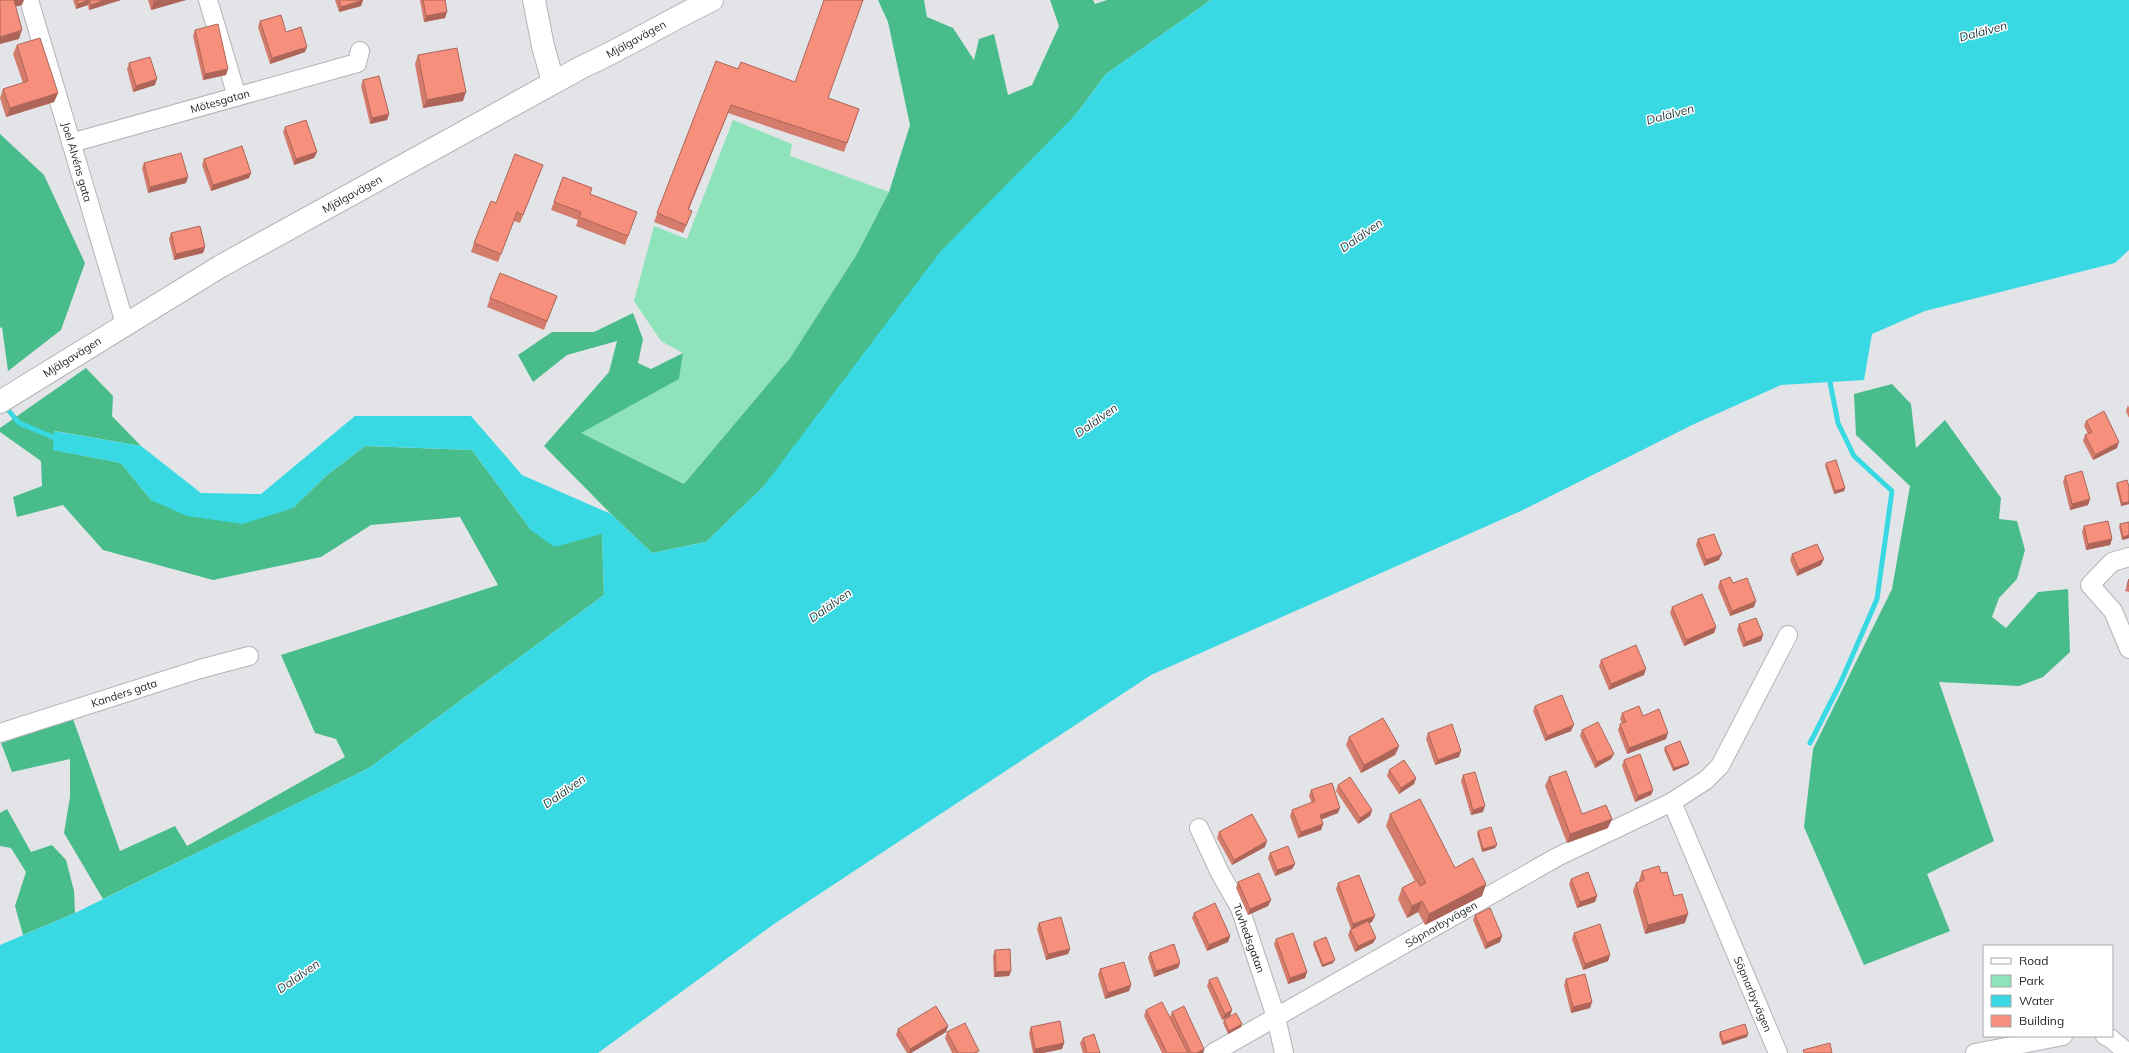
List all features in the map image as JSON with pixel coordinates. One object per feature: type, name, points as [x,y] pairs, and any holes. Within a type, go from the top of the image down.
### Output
[{"type":"street","name":"Joel Alvéns gata","points":[[29,0],[125,324]]},
{"type":"street","points":[[208,0],[237,97]]},
{"type":"street","points":[[534,0],[543,46],[554,82]]},
{"type":"street","name":"Mjälgavägen","points":[[0,402],[221,266],[554,82],[712,0]]},
{"type":"street","name":"Mötesgatan","points":[[72,143],[357,63],[360,51]]},
{"type":"street","points":[[2129,557],[2112,562],[2090,585],[2113,611],[2129,649]]},
{"type":"street","name":"Söpnarbyvägen","points":[[1213,1053],[1557,857],[1672,802],[1706,780],[1720,766],[1788,635]]},
{"type":"street","name":"Kanders gata","points":[[0,733],[200,669],[249,656]]},
{"type":"street","name":"Söpnarbyvägen","points":[[1672,802],[1778,1053]]},
{"type":"street","name":"Tuvhedsgatan","points":[[1199,828],[1220,873],[1240,908],[1276,1017],[1284,1053]]},
{"type":"street","points":[[1975,1053],[2058,1037]]},
{"type":"street","points":[[2108,1037],[2128,1053]]},
{"type":"green space","points":[[878,0],[924,0],[927,17],[953,28],[974,60],[979,39],[994,34],[1008,95],[1032,85],[1059,26],[1050,0],[1093,0],[1095,4],[1107,0],[1211,0],[1106,74],[1077,113],[763,487],[706,542],[652,553],[544,446],[609,372],[617,341],[567,355],[533,382],[518,355],[552,332],[594,332],[633,313],[643,339],[638,363],[651,369],[683,353],[679,379],[581,433],[684,484],[790,358],[857,254],[889,192],[910,125],[888,22]]},
{"type":"green space","points":[[733,120],[792,144],[790,156],[889,192],[857,254],[790,358],[684,484],[580,433],[679,379],[683,353],[661,341],[634,301],[654,226],[687,239]]},
{"type":"green space","points":[[0,134],[44,175],[85,263],[61,330],[8,371],[2,327],[0,328]]},
{"type":"green space","points":[[86,368],[113,396],[112,416],[141,446],[55,431],[54,450],[121,463],[151,500],[293,508],[327,475],[365,446],[472,450],[531,530],[602,534],[604,595],[369,768],[103,899],[64,833],[70,797],[70,759],[12,772],[1,743],[73,719],[120,851],[175,826],[187,846],[345,757],[336,739],[315,733],[281,655],[498,585],[460,517],[371,525],[321,557],[213,580],[103,550],[63,505],[17,517],[13,497],[42,486],[41,461],[0,432],[0,428]]},
{"type":"green space","points":[[1892,384],[1911,404],[1916,448],[1945,420],[2001,498],[1999,519],[2017,521],[2025,550],[2017,579],[1999,598],[1992,617],[2006,628],[2038,592],[2068,589],[2070,652],[2043,677],[2019,686],[1939,682],[1994,841],[1927,874],[1950,931],[1864,965],[1804,827],[1813,749],[1892,589],[1910,486],[1856,435],[1854,394]]},
{"type":"green space","points":[[7,809],[31,852],[52,845],[66,860],[74,891],[75,913],[23,935],[15,906],[26,872],[11,848],[0,846],[0,813]]},
{"type":"water","name":"Dalälven","points":[[1211,0],[2129,0],[2129,250],[2115,263],[1925,311],[1872,334],[1864,380],[1781,385],[1692,425],[1523,510],[1151,675],[774,924],[598,1053],[0,1053],[0,945],[75,913],[369,768],[604,595],[602,534],[554,547],[531,530],[472,450],[365,446],[327,475],[293,508],[243,524],[187,516],[151,500],[121,463],[53,450],[54,431],[141,446],[201,493],[261,494],[355,416],[471,416],[522,475],[611,514],[652,553],[706,542],[763,487],[940,252],[1077,113],[1106,74]]},
{"type":"building","points":[[0,0],[14,0],[22,30],[0,37]]},
{"type":"building","points":[[77,0],[89,0],[78,4]]},
{"type":"building","points":[[90,0],[105,0],[91,5]]},
{"type":"building","points":[[339,0],[363,0],[341,7]]},
{"type":"building","points":[[423,0],[445,0],[447,12],[426,16]]},
{"type":"building","points":[[824,0],[863,0],[828,98],[859,109],[847,143],[731,105],[688,209],[692,211],[686,225],[657,213],[716,61],[738,69],[741,62],[795,82]]},
{"type":"building","points":[[281,15],[286,32],[301,27],[307,47],[272,58],[260,21]]},
{"type":"building","points":[[218,24],[228,69],[205,74],[195,30]]},
{"type":"building","points":[[40,38],[58,93],[10,108],[3,89],[28,81],[17,45]]},
{"type":"building","points":[[457,48],[466,92],[427,100],[418,55]]},
{"type":"building","points":[[150,57],[157,79],[136,86],[129,63]]},
{"type":"building","points":[[379,76],[389,114],[372,118],[363,80]]},
{"type":"building","points":[[306,120],[317,152],[296,159],[285,127]]},
{"type":"building","points":[[242,146],[251,173],[213,185],[204,159]]},
{"type":"building","points":[[181,153],[188,177],[150,187],[144,163]]},
{"type":"building","points":[[515,154],[543,165],[523,215],[517,212],[501,254],[474,243],[491,201],[496,203]]},
{"type":"building","points":[[563,177],[592,188],[590,194],[637,212],[628,236],[579,217],[581,212],[554,202]]},
{"type":"building","points":[[200,226],[205,247],[176,254],[171,233]]},
{"type":"building","points":[[500,273],[557,296],[547,321],[490,298]]},
{"type":"building","points":[[2104,411],[2119,442],[2095,455],[2085,435],[2092,432],[2086,421]]},
{"type":"building","points":[[1836,460],[1845,488],[1835,491],[1826,463]]},
{"type":"building","points":[[2082,471],[2090,499],[2072,504],[2065,476]]},
{"type":"building","points":[[2127,480],[2129,487],[2129,502],[2122,503],[2117,483]]},
{"type":"building","points":[[2108,521],[2112,539],[2088,544],[2084,526]]},
{"type":"building","points":[[2129,522],[2129,535],[2123,537],[2120,524]]},
{"type":"building","points":[[1714,534],[1722,554],[1706,560],[1698,539]]},
{"type":"building","points":[[1817,544],[1824,559],[1799,570],[1792,554]]},
{"type":"building","points":[[1730,577],[1733,583],[1747,578],[1756,601],[1732,611],[1720,581]]},
{"type":"building","points":[[1702,594],[1716,627],[1686,640],[1672,607]]},
{"type":"building","points":[[1756,618],[1763,635],[1746,642],[1739,624]]},
{"type":"building","points":[[1636,645],[1646,669],[1611,684],[1601,660]]},
{"type":"building","points":[[1562,695],[1574,725],[1547,736],[1535,706]]},
{"type":"building","points":[[1639,706],[1643,716],[1659,709],[1668,733],[1629,748],[1620,724],[1626,722],[1622,713]]},
{"type":"building","points":[[1383,718],[1399,746],[1364,765],[1349,737]]},
{"type":"building","points":[[1598,722],[1614,754],[1597,762],[1582,730]]},
{"type":"building","points":[[1452,724],[1461,751],[1438,760],[1428,733]]},
{"type":"building","points":[[1680,741],[1689,763],[1674,768],[1665,747]]},
{"type":"building","points":[[1640,754],[1653,790],[1638,796],[1624,760]]},
{"type":"building","points":[[1404,760],[1416,778],[1401,788],[1389,770]]},
{"type":"building","points":[[1566,771],[1582,814],[1606,805],[1612,819],[1570,834],[1549,777]]},
{"type":"building","points":[[1475,772],[1485,806],[1473,810],[1463,775]]},
{"type":"building","points":[[1350,777],[1372,810],[1360,818],[1338,785]]},
{"type":"building","points":[[1332,783],[1340,808],[1320,815],[1323,824],[1301,832],[1292,810],[1315,801],[1311,790]]},
{"type":"building","points":[[1420,799],[1455,868],[1473,858],[1486,884],[1429,914],[1422,901],[1412,906],[1402,888],[1417,880],[1420,886],[1426,883],[1390,814]]},
{"type":"building","points":[[1252,814],[1267,841],[1234,860],[1219,832]]},
{"type":"building","points":[[1491,827],[1497,845],[1483,849],[1478,831]]},
{"type":"building","points":[[1288,846],[1295,864],[1277,870],[1270,853]]},
{"type":"building","points":[[1659,866],[1661,873],[1667,872],[1674,896],[1682,894],[1688,914],[1648,925],[1636,883],[1644,880],[1642,871]]},
{"type":"building","points":[[1588,872],[1597,896],[1580,902],[1571,879]]},
{"type":"building","points":[[1259,873],[1271,900],[1250,909],[1238,882]]},
{"type":"building","points":[[1359,875],[1375,916],[1353,924],[1338,883]]},
{"type":"building","points":[[1215,903],[1230,936],[1209,945],[1194,913]]},
{"type":"building","points":[[1490,908],[1502,936],[1487,943],[1475,915]]},
{"type":"building","points":[[1061,917],[1070,949],[1048,954],[1039,923]]},
{"type":"building","points":[[1368,921],[1376,938],[1358,946],[1350,930]]},
{"type":"building","points":[[1600,924],[1610,955],[1585,964],[1574,933]]},
{"type":"building","points":[[1293,933],[1307,972],[1290,978],[1276,939]]},
{"type":"building","points":[[1326,937],[1335,960],[1323,965],[1314,942]]},
{"type":"building","points":[[1174,944],[1180,963],[1156,971],[1150,953]]},
{"type":"building","points":[[1010,949],[1011,971],[996,972],[995,950]]},
{"type":"building","points":[[1124,962],[1131,985],[1108,993],[1100,969]]},
{"type":"building","points":[[1585,974],[1592,1002],[1573,1007],[1566,979]]},
{"type":"building","points":[[1217,977],[1232,1010],[1225,1014],[1209,980]]},
{"type":"building","points":[[1162,1002],[1188,1053],[1167,1053],[1146,1010]]},
{"type":"building","points":[[936,1006],[948,1026],[910,1049],[898,1029]]},
{"type":"building","points":[[1184,1006],[1204,1049],[1196,1053],[1191,1053],[1172,1012]]},
{"type":"building","points":[[1236,1013],[1242,1024],[1229,1031],[1224,1020]]},
{"type":"building","points":[[1060,1021],[1064,1043],[1035,1049],[1031,1027]]},
{"type":"building","points":[[965,1023],[979,1051],[974,1053],[958,1053],[947,1032]]},
{"type":"building","points":[[1745,1024],[1748,1034],[1723,1042],[1720,1032]]},
{"type":"building","points":[[1094,1034],[1100,1053],[1087,1053],[1083,1038]]},
{"type":"building","points":[[1830,1043],[1832,1053],[1804,1053],[1803,1050]]},
{"type":"waterway","points":[[1810,743],[1840,684],[1877,599],[1892,491],[1854,456],[1838,423],[1829,377]]},
{"type":"waterway","points":[[4,405],[19,423],[60,440]]}]
